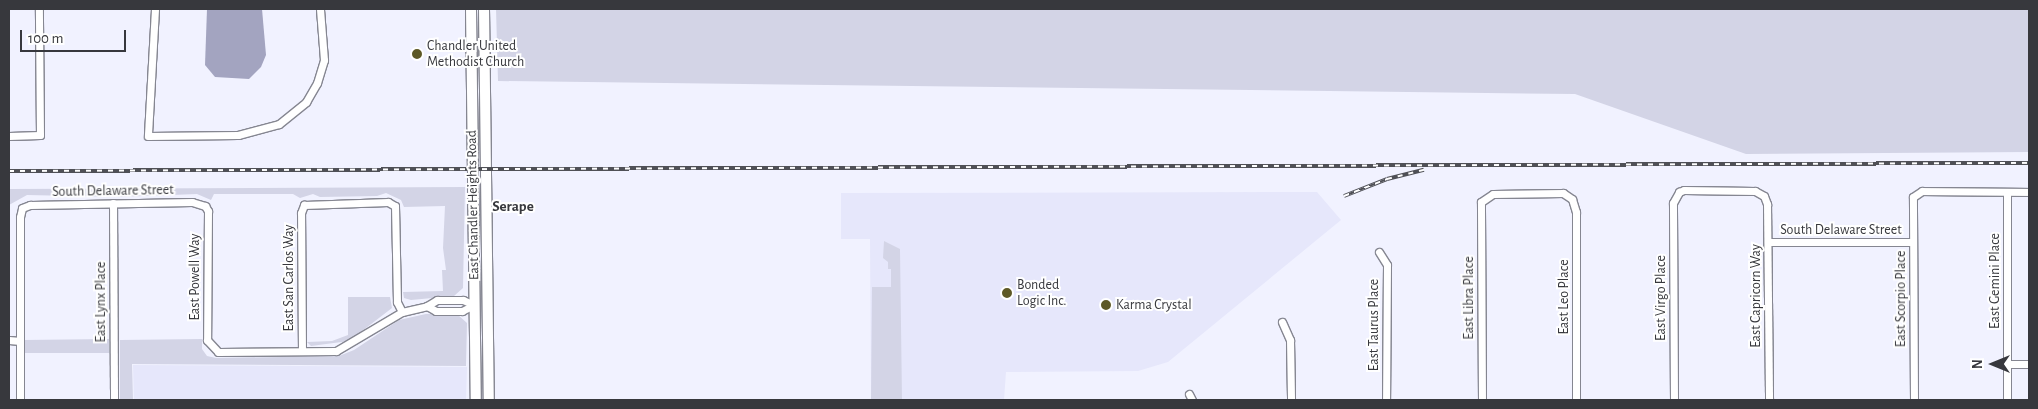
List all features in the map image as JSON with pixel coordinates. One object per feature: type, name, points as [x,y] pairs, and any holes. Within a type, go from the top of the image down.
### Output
[{"type":"main road","name":"East Chandler Heights Road","points":[[471,9],[476,400]]},
{"type":"main road","name":"East Chandler Heights Road","points":[[484,9],[489,400]]},
{"type":"main road","points":[[473,135],[485,135]]},
{"type":"street","points":[[9,136],[40,135],[38,9]]},
{"type":"street","points":[[155,9],[148,136],[255,133],[280,124],[306,102],[324,60],[320,9]]},
{"type":"street","name":"East Capricorn Way","points":[[1675,196],[1684,190],[1761,193],[1767,204],[1769,400]]},
{"type":"street","name":"East Scorpio Place","points":[[1914,400],[1913,197],[1922,191],[2007,192]]},
{"type":"street","points":[[2007,192],[2029,192]]},
{"type":"street","name":"East Gemini Place","points":[[2007,192],[2008,400]]},
{"type":"street","name":"East Libra Place","points":[[1482,400],[1481,207],[1486,197],[1493,194],[1563,193],[1570,196]]},
{"type":"street","name":"East Leo Place","points":[[1570,196],[1576,212],[1576,400]]},
{"type":"street","name":"East Virgo Place","points":[[1674,400],[1675,196]]},
{"type":"street","name":"South Delaware Street","points":[[20,340],[22,208],[30,204],[192,202],[204,206]]},
{"type":"street","name":"East San Carlos Way","points":[[302,351],[301,213],[304,204],[388,202],[395,206],[397,302],[402,312]]},
{"type":"street","name":"East Lynx Place","points":[[113,203],[114,400]]},
{"type":"street","name":"East Powell Way","points":[[204,206],[208,211],[208,340],[212,347],[218,352],[302,351]]},
{"type":"street","name":"South Delaware Street","points":[[1768,242],[1913,242]]},
{"type":"street","name":"East Taurus Place","points":[[1379,252],[1387,265],[1386,400]]},
{"type":"street","points":[[302,351],[336,351],[348,347],[402,312],[427,306],[437,300],[463,300],[474,305]]},
{"type":"street","points":[[427,306],[436,311],[462,311],[474,305]]},
{"type":"street","points":[[1282,322],[1290,340],[1291,400]]},
{"type":"street","points":[[9,340],[20,340],[20,400]]},
{"type":"street","points":[[2007,364],[2029,364]]},
{"type":"shaded area","points":[[207,9],[262,9],[266,55],[261,67],[249,79],[215,77],[205,65]]},
{"type":"shaded area","points":[[496,9],[2029,9],[2029,152],[1746,154],[1575,94],[498,81]]},
{"type":"shaded area","points":[[465,187],[463,288],[454,296],[411,300],[404,298],[403,292],[443,291],[442,270],[446,270],[443,248],[445,206],[404,207],[401,200],[386,193],[377,196],[320,197],[313,194],[300,198],[293,194],[214,194],[211,200],[197,194],[119,197],[27,195],[9,205],[9,189]]},
{"type":"shaded area","points":[[1317,192],[1341,220],[1168,362],[1138,371],[1006,372],[1004,400],[871,400],[870,239],[841,239],[841,193]]},
{"type":"shaded area","points":[[884,241],[900,249],[902,400],[871,400],[872,287],[891,287],[891,269],[888,269],[888,262],[883,258]]},
{"type":"shaded area","points":[[348,297],[390,297],[392,308],[349,341],[311,346],[307,342],[332,341],[348,335]]},
{"type":"shaded area","points":[[426,314],[457,314],[467,323],[466,366],[132,364],[133,400],[120,400],[120,340],[202,339],[202,349],[207,356],[216,358],[339,356],[354,350],[399,320]]},
{"type":"shaded area","points":[[109,339],[109,353],[24,353],[24,340]]},
{"type":"shaded area","points":[[133,365],[467,367],[466,400],[134,400]]},
{"type":"railway","points":[[9,171],[2029,163]]},
{"type":"railway","points":[[1344,196],[1387,179],[1424,170]]},
{"type":"place","name":"Chandler United Methodist Church","points":[[417,54]]},
{"type":"place","name":"Bonded Logic Inc.","points":[[1007,293]]},
{"type":"place","name":"Karma Crystal","points":[[1106,305]]},
{"type":"district","name":"Serape","points":[[513,207]]}]
